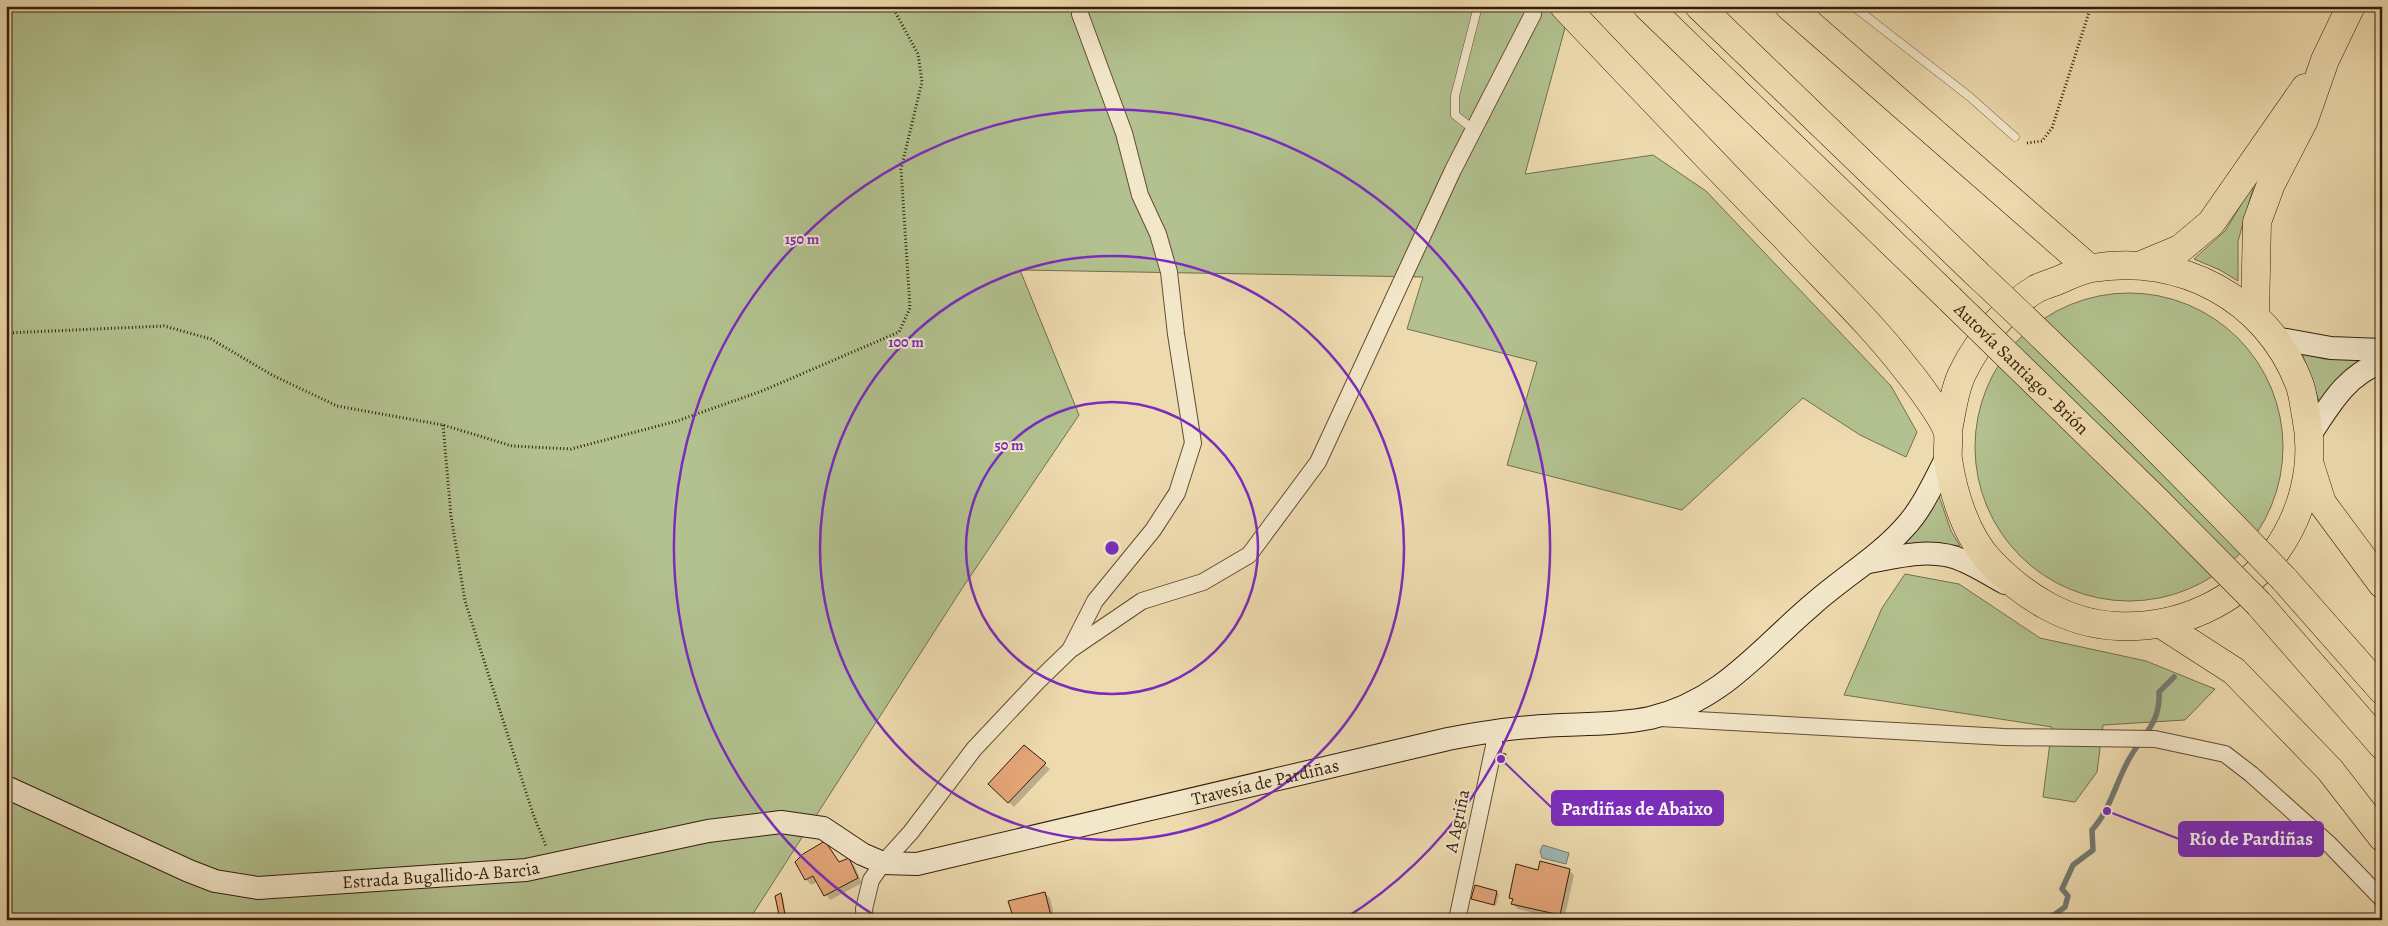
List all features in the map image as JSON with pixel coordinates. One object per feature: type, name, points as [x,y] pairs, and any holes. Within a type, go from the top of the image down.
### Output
[{"type":"highway","points":[[1564,6],[1853,309],[1906,368],[1948,430]]},
{"type":"highway","name":"Autovía Santiago - Brión","points":[[1647,6],[2157,500],[2259,604],[2382,745]]},
{"type":"highway","points":[[1700,6],[2039,332],[2179,470],[2284,579],[2382,690]]},
{"type":"highway","points":[[1789,6],[2088,268]]},
{"type":"highway","points":[[2255,315],[2257,222],[2270,184],[2304,120],[2325,60],[2351,6]]},
{"type":"highway","points":[[2144,264],[2180,249],[2211,223],[2274,130],[2325,60]]},
{"type":"highway","points":[[2144,264],[2184,273],[2222,290],[2255,315],[2275,338],[2300,384],[2310,435],[2310,465],[2301,503],[2289,529],[2262,569],[2232,595],[2207,609],[2161,624],[2114,626],[2104,624],[2068,616],[2026,595],[1986,558],[1959,510],[1947,457],[1948,430],[1961,374],[1991,326],[2035,289],[2088,268],[2144,264]]},
{"type":"highway","points":[[2310,465],[2322,503],[2382,584]]},
{"type":"highway","points":[[2161,624],[2234,671],[2330,770],[2382,837]]},
{"type":"street","points":[[1070,650],[1095,601],[1153,530],[1176,493],[1193,443],[1176,334],[1170,272],[1158,234],[1140,195],[1124,133],[1080,14],[1081,6]]},
{"type":"street","points":[[865,920],[864,909],[871,880],[883,863],[911,832],[974,749],[1070,650],[1142,601],[1203,582],[1249,555],[1318,462],[1408,264],[1473,129],[1533,14]]},
{"type":"street","points":[[2275,338],[2331,348],[2382,350]]},
{"type":"street","points":[[2310,435],[2337,394],[2352,378],[2382,362]]},
{"type":"street","name":"Travesía de Pardiñas","points":[[883,863],[906,866],[931,861],[1420,745],[1494,731],[1530,727],[1606,724],[1652,717],[1692,703],[1724,685],[1755,659],[1810,606],[1869,562],[1905,528],[1918,511],[1947,457]]},
{"type":"street","points":[[1869,562],[1916,553],[1942,554],[1964,560],[2026,595]]},
{"type":"street","points":[[1652,717],[2004,737],[2155,739],[2224,754],[2251,774],[2330,845],[2382,899]]},
{"type":"street","name":"A Agriña","points":[[1457,920],[1494,746],[1494,731]]},
{"type":"street","name":"Estrada Bugallido-A Barcia","points":[[6,787],[189,871],[215,881],[237,886],[299,887],[526,870],[553,866],[708,831],[781,822],[823,828],[862,854],[883,863]]},
{"type":"lane","points":[[1473,129],[1455,115],[1455,96],[1478,6]]},
{"type":"lane","points":[[1853,6],[1970,97],[2015,137]]},
{"type":"path","points":[[6,333],[164,326],[211,339],[272,375],[337,406],[442,425],[512,446],[571,450],[677,421],[762,392],[899,332],[910,308],[901,169],[922,82],[918,54],[892,6]]},
{"type":"path","points":[[2015,137],[2029,144],[2042,141],[2052,128],[2091,6]]},
{"type":"path","points":[[442,425],[451,516],[465,601],[533,814],[553,866]]},
{"type":"green space","points":[[6,6],[1571,6],[1525,174],[1653,155],[1706,191],[1891,386],[1917,432],[1906,457],[1860,435],[1803,398],[1682,510],[1507,465],[1537,362],[1407,329],[1423,277],[1020,270],[1079,415],[963,587],[749,920],[6,920]]},
{"type":"green space","points":[[2255,182],[2238,241],[2238,281],[2220,270],[2194,259],[2225,231]]},
{"type":"green space","points":[[2129,293],[2159,296],[2188,305],[2215,319],[2238,338],[2257,361],[2271,388],[2280,417],[2283,447],[2280,477],[2271,506],[2257,533],[2238,556],[2215,575],[2188,589],[2159,598],[2129,601],[2099,598],[2070,589],[2043,575],[2020,556],[2001,533],[1987,506],[1978,477],[1975,447],[1978,417],[1987,388],[2001,361],[2020,338],[2043,319],[2070,305],[2099,296]]},
{"type":"green space","points":[[2302,353],[2324,359],[2361,360],[2338,378],[2319,401]]},
{"type":"green space","points":[[1938,493],[1951,531],[1960,546],[1937,543],[1894,549]]},
{"type":"green space","points":[[1905,574],[1959,584],[2040,638],[2146,661],[2215,689],[2185,720],[2103,725],[2097,772],[2075,802],[2043,797],[2052,727],[1844,695],[1882,608]]},
{"type":"water","points":[[1543,845],[1569,853],[1566,864],[1542,858],[1540,851]]},
{"type":"building","points":[[1024,745],[1046,763],[1008,803],[988,784]]},
{"type":"building","points":[[1501,753],[1506,754],[1503,764],[1498,763]]},
{"type":"building","points":[[825,841],[839,862],[849,858],[858,878],[824,896],[813,876],[805,880],[795,862],[803,854]]},
{"type":"building","points":[[1540,861],[1570,869],[1560,915],[1511,904],[1513,899],[1509,898],[1516,864],[1538,870]]},
{"type":"building","points":[[1475,885],[1497,891],[1494,905],[1471,899]]},
{"type":"building","points":[[1045,892],[1052,920],[1014,920],[1008,901]]},
{"type":"building","points":[[781,893],[785,915],[779,915],[775,896]]},
{"type":"waterway","points":[[2047,920],[2065,907],[2068,896],[2062,889],[2073,865],[2093,850],[2092,830],[2108,806],[2123,770],[2157,713],[2159,692],[2174,677]]},
{"type":"place","name":"Pardiñas de Abaixo","points":[[1501,759]]},
{"type":"place","name":"Río de Pardiñas","points":[[2107,811]]}]
